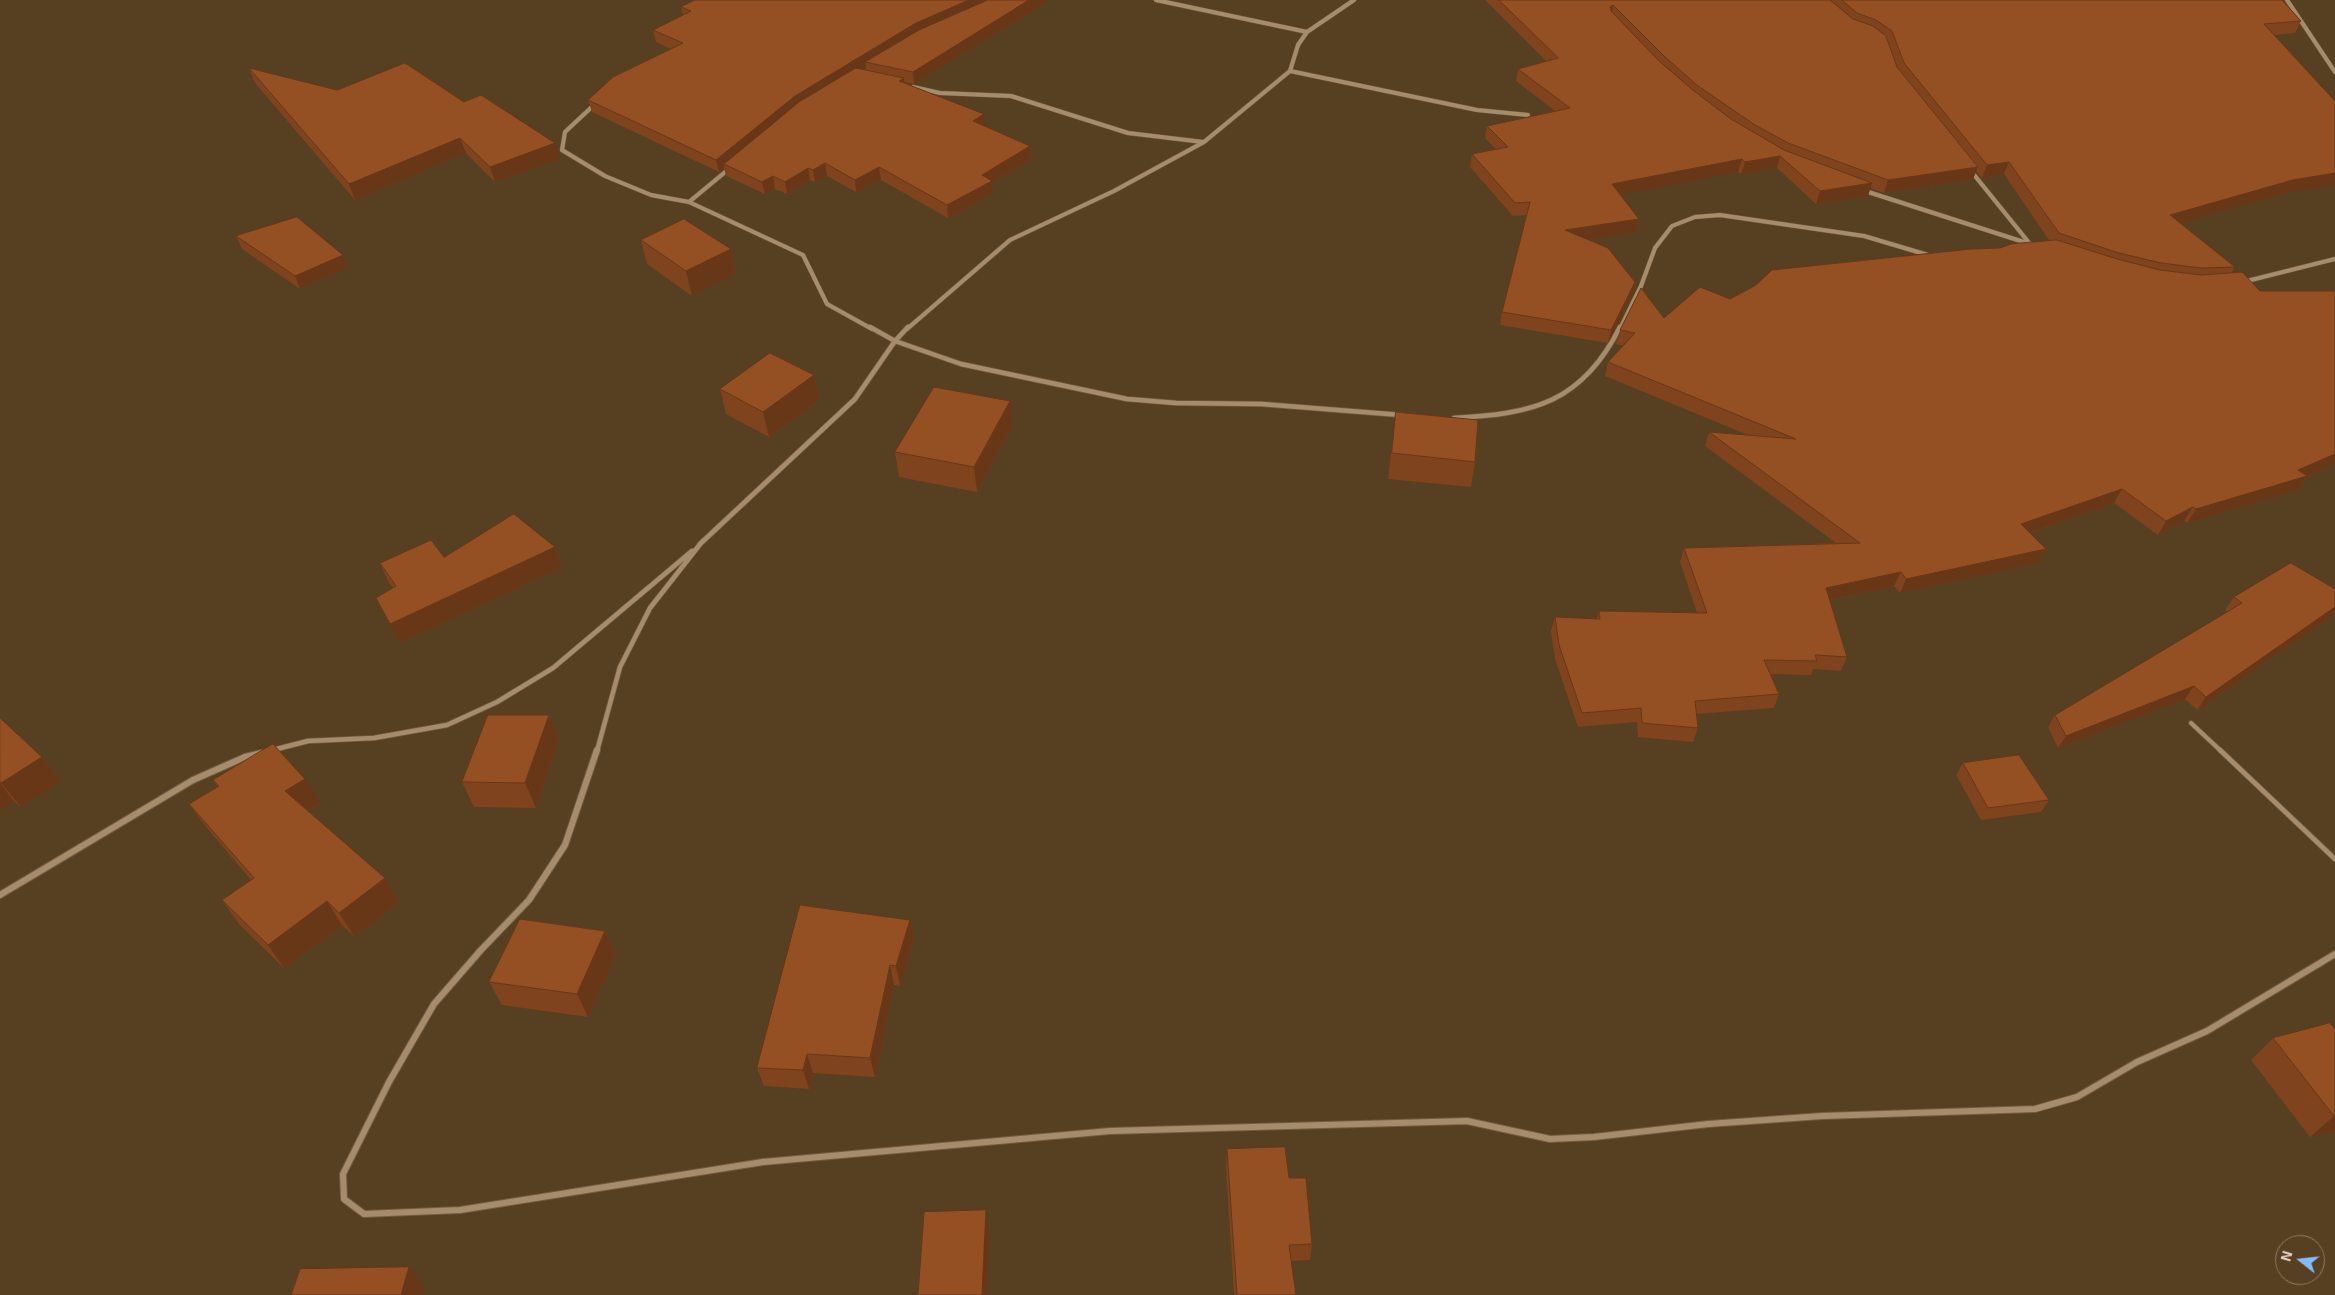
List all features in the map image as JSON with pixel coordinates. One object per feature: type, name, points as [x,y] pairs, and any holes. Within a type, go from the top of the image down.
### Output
[{"type":"street","points":[[1156,0],[1307,32]]},
{"type":"street","points":[[0,895],[193,780],[245,758],[308,741],[374,738],[447,725],[497,702],[553,668],[701,543],[855,399],[879,367],[895,341],[911,324],[1010,240],[1058,216],[1114,192],[1204,142],[1238,116],[1290,71],[1298,45],[1307,32],[1354,0]]},
{"type":"street","points":[[2287,0],[2335,72]]},
{"type":"street","points":[[1290,71],[1477,110],[1528,115]]},
{"type":"street","points":[[903,85],[940,93],[1011,96],[1128,133],[1204,142]]},
{"type":"street","points":[[598,101],[565,132],[562,150],[605,176],[651,195],[689,202],[803,255],[826,304],[895,341],[961,364],[1127,398],[1176,403],[1261,404],[1408,416]]},
{"type":"street","points":[[689,202],[733,166]]},
{"type":"street","points":[[1970,170],[2030,244]]},
{"type":"street","points":[[1861,189],[2040,247]]},
{"type":"street","points":[[1445,419],[1492,416],[1544,405],[1582,382],[1609,350],[1641,286],[1656,248],[1672,226],[1695,217],[1720,215],[1864,236],[1937,257]]},
{"type":"street","points":[[2021,248],[2030,244]]},
{"type":"street","points":[[2235,282],[2335,259]]},
{"type":"street","points":[[701,543],[650,608],[620,667],[593,765],[566,845],[529,900],[481,950],[434,1004],[389,1082],[343,1174],[344,1199],[364,1214],[460,1210],[763,1162],[1110,1131],[1467,1121],[1550,1139],[1594,1137],[1708,1124],[1822,1116],[2035,1109],[2076,1098],[2137,1062],[2207,1031],[2335,954]]},
{"type":"lane","points":[[2190,723],[2335,859]]},
{"type":"building","points":[[695,0],[969,0],[916,23],[795,96],[716,160],[588,100],[613,77],[683,43],[653,30],[691,11],[681,7]]},
{"type":"building","points":[[988,0],[1029,0],[913,72],[865,62],[919,30]]},
{"type":"building","points":[[1499,0],[1830,0],[1853,19],[1873,26],[1886,36],[1897,67],[1978,167],[1888,180],[1788,143],[1755,125],[1698,86],[1664,56],[1613,5],[1610,7],[1611,11],[1659,61],[1731,119],[1784,150],[1872,183],[1820,191],[1780,156],[1745,162],[1742,159],[1612,184],[1639,219],[1565,230],[1608,248],[1635,282],[1611,330],[1502,312],[1530,202],[1515,203],[1472,154],[1508,147],[1487,126],[1570,108],[1518,69],[1558,58]]},
{"type":"building","points":[[1842,0],[2282,0],[2301,21],[2264,24],[2335,101],[2335,173],[2293,180],[2170,215],[2235,267],[2201,268],[2161,263],[2119,253],[2059,233],[2009,162],[1987,165],[1904,63],[1892,31],[1876,20],[1857,13]]},
{"type":"building","points":[[405,63],[464,102],[481,95],[555,143],[490,167],[460,138],[349,184],[249,68],[337,90]]},
{"type":"building","points":[[856,68],[904,78],[899,81],[984,114],[973,121],[1030,146],[982,175],[992,181],[947,205],[879,167],[855,180],[825,163],[813,170],[808,168],[785,182],[773,176],[762,182],[724,164],[799,102]]},
{"type":"building","points":[[297,217],[343,255],[295,276],[236,236]]},
{"type":"building","points":[[684,219],[731,249],[686,271],[641,240]]},
{"type":"building","points":[[2057,240],[2160,270],[2201,275],[2242,272],[2260,291],[2335,291],[2335,454],[2298,470],[2307,476],[2196,509],[2193,507],[2166,521],[2122,489],[2021,524],[2046,549],[1906,579],[1901,572],[1826,588],[1847,657],[1815,655],[1817,661],[1764,660],[1779,694],[1695,701],[1698,728],[1642,723],[1641,708],[1582,713],[1559,645],[1555,617],[1600,619],[1599,611],[1707,613],[1684,548],[1860,543],[1709,432],[1796,439],[1608,362],[1635,333],[1620,330],[1641,288],[1664,318],[1700,287],[1730,299],[1756,285],[1772,270],[1971,249],[2000,248],[2011,244]]},
{"type":"building","points":[[770,353],[814,375],[763,412],[720,389]]},
{"type":"building","points":[[934,387],[1010,401],[974,467],[895,452]]},
{"type":"building","points":[[1396,412],[1478,420],[1475,462],[1392,453]]},
{"type":"building","points":[[514,514],[555,547],[390,624],[376,598],[396,586],[380,563],[431,540],[444,557]]},
{"type":"building","points":[[2291,563],[2335,589],[2335,607],[2206,697],[2194,686],[2066,736],[2055,715],[2242,603],[2234,597]]},
{"type":"building","points":[[488,715],[549,715],[525,783],[462,782]]},
{"type":"building","points":[[0,718],[42,757],[1,783],[0,782]]},
{"type":"building","points":[[273,744],[305,779],[285,791],[385,878],[339,913],[327,901],[268,945],[222,900],[254,878],[189,804],[219,786],[213,780]]},
{"type":"building","points":[[2019,755],[2049,800],[1988,808],[1963,763]]},
{"type":"building","points":[[800,905],[910,920],[896,966],[890,965],[870,1058],[807,1054],[803,1070],[757,1068]]},
{"type":"building","points":[[520,919],[605,931],[577,994],[489,982]]},
{"type":"building","points":[[2330,1023],[2335,1029],[2334,1116],[2273,1038]]},
{"type":"building","points":[[1285,1147],[1289,1178],[1306,1178],[1312,1244],[1289,1245],[1296,1295],[1237,1295],[1227,1149]]},
{"type":"building","points":[[986,1210],[982,1295],[918,1295],[924,1212]]},
{"type":"building","points":[[409,1267],[401,1295],[291,1295],[300,1269]]}]
